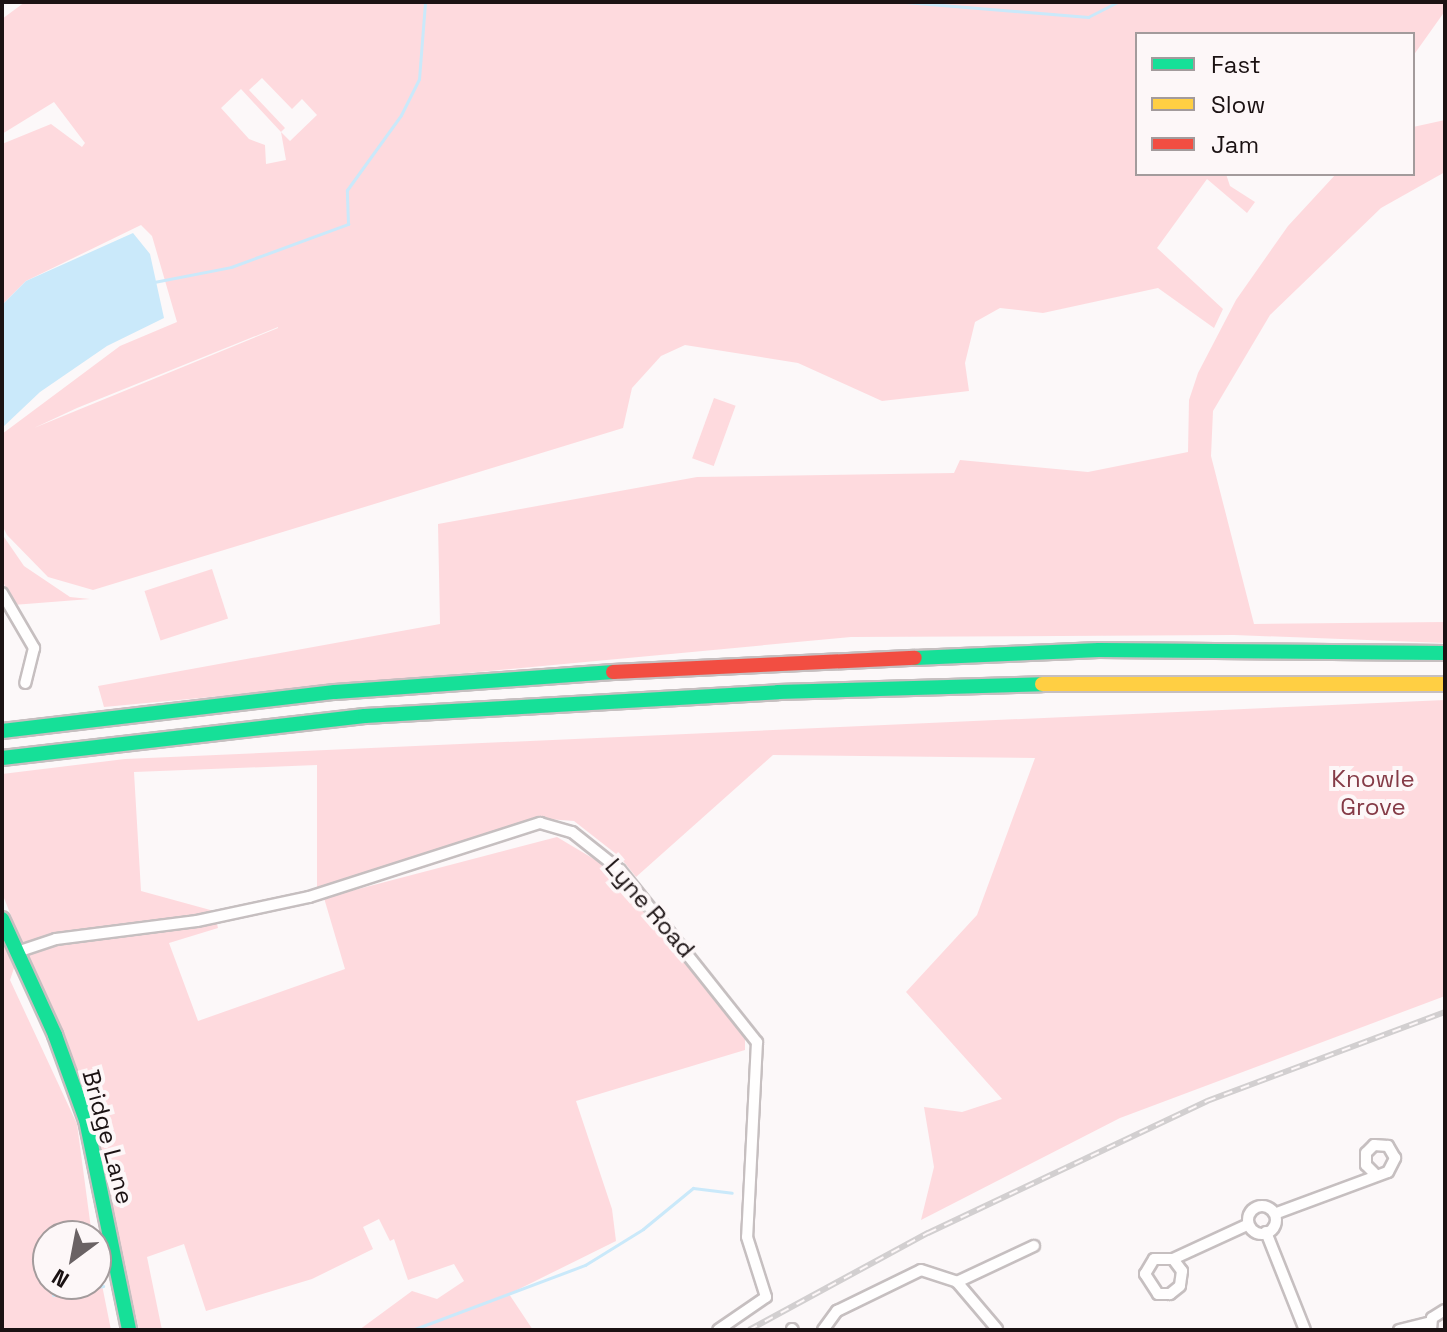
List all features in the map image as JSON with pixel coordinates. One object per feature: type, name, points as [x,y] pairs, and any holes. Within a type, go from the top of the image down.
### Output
[{"type":"main road","points":[[2,731],[335,692],[644,670],[1099,650],[1445,653]]},
{"type":"main road","points":[[2,758],[365,716],[778,692],[1076,683],[1445,684]]},
{"type":"main road","name":"Bridge Lane","points":[[2,919],[86,1120],[129,1330]]},
{"type":"street","points":[[2,593],[34,648],[25,683]]},
{"type":"street","name":"Lyne Road","points":[[17,952],[56,939],[197,921],[294,901],[540,823],[572,832],[620,870],[757,1042],[747,1237],[766,1297],[718,1330]]},
{"type":"street","points":[[1173,1259],[1247,1225],[1257,1208],[1277,1213],[1374,1173]]},
{"type":"street","points":[[1266,1232],[1275,1224],[1277,1213]]},
{"type":"street","points":[[1247,1225],[1266,1232],[1305,1330]]},
{"type":"street","points":[[957,1282],[1034,1246]]},
{"type":"street","points":[[823,1330],[837,1311],[921,1270],[957,1282],[997,1329]]},
{"type":"street","points":[[1399,1330],[1431,1326],[1445,1310]]},
{"type":"green space","points":[[25,2],[1445,2],[1445,11],[1415,53],[1415,32],[1135,32],[1135,176],[1227,176],[1230,186],[1255,202],[1247,213],[1207,179],[1157,248],[1223,309],[1214,328],[1158,288],[1043,313],[1000,308],[975,322],[965,363],[969,391],[882,401],[798,363],[685,345],[661,356],[632,388],[623,428],[93,590],[48,577],[7,535],[2,525],[2,434],[120,346],[177,322],[152,236],[141,225],[26,281],[2,305],[2,144],[51,124],[82,147],[85,143],[54,102],[2,134],[2,19]],"holes":[[[262,78],[292,109],[302,99],[317,115],[290,141],[281,132],[285,128],[249,90]],[[241,89],[281,132],[286,160],[266,164],[265,145],[249,139],[221,108]],[[278,328],[34,428],[77,408]]]},
{"type":"green space","points":[[1445,120],[1445,172],[1381,208],[1270,315],[1213,411],[1211,456],[1254,624],[1445,622],[1445,643],[1234,635],[851,637],[104,707],[98,686],[440,624],[438,524],[697,477],[954,473],[960,460],[1088,472],[1188,452],[1189,400],[1198,373],[1236,300],[1288,226],[1334,176],[1415,176],[1415,127]]},
{"type":"green space","points":[[714,398],[736,406],[714,466],[692,458]]},
{"type":"green space","points":[[2,534],[24,566],[70,597],[90,599],[13,605],[2,579]]},
{"type":"green space","points":[[212,569],[228,618],[161,640],[144,591]]},
{"type":"green space","name":"Knowle Grove","points":[[1445,700],[1445,996],[1120,1118],[921,1220],[934,1167],[924,1107],[962,1112],[1002,1099],[906,992],[977,915],[1035,758],[773,755],[636,877],[620,857],[574,821],[534,818],[317,890],[317,765],[134,772],[141,891],[214,911],[218,928],[169,943],[198,1021],[345,969],[324,898],[557,837],[609,868],[745,1036],[745,1050],[576,1101],[612,1209],[616,1241],[509,1294],[533,1330],[359,1330],[412,1291],[437,1299],[464,1281],[454,1264],[408,1280],[394,1239],[390,1241],[379,1219],[363,1227],[373,1249],[312,1279],[206,1311],[184,1244],[147,1257],[162,1330],[139,1330],[91,1116],[2,893],[2,774],[125,759]]},
{"type":"green space","points":[[2,933],[16,962],[10,980],[77,1124],[90,1220],[32,1220],[32,1300],[105,1300],[111,1330],[2,1330]]},
{"type":"water","points":[[133,233],[150,254],[164,318],[107,346],[40,392],[2,428],[2,305],[26,281]]},
{"type":"waterway","points":[[154,282],[231,267],[348,224],[347,190],[401,115],[419,79],[425,2]]},
{"type":"waterway","points":[[905,2],[1088,17],[1117,2]]},
{"type":"waterway","points":[[412,1330],[585,1265],[643,1229],[693,1188],[732,1193]]},
{"type":"railway","points":[[749,1330],[928,1233],[1207,1101],[1445,1012]]},
{"type":"traffic: fast","points":[[915,658],[1099,650],[1445,653]]},
{"type":"traffic: fast","points":[[2,731],[335,692],[613,672]]},
{"type":"traffic: fast","points":[[2,758],[365,716],[778,692],[1042,684]]},
{"type":"traffic: fast","points":[[2,919],[55,1035],[86,1120],[129,1330]]},
{"type":"traffic: slow","points":[[1042,684],[1445,684]]},
{"type":"traffic: jam","points":[[613,672],[915,658]]}]
